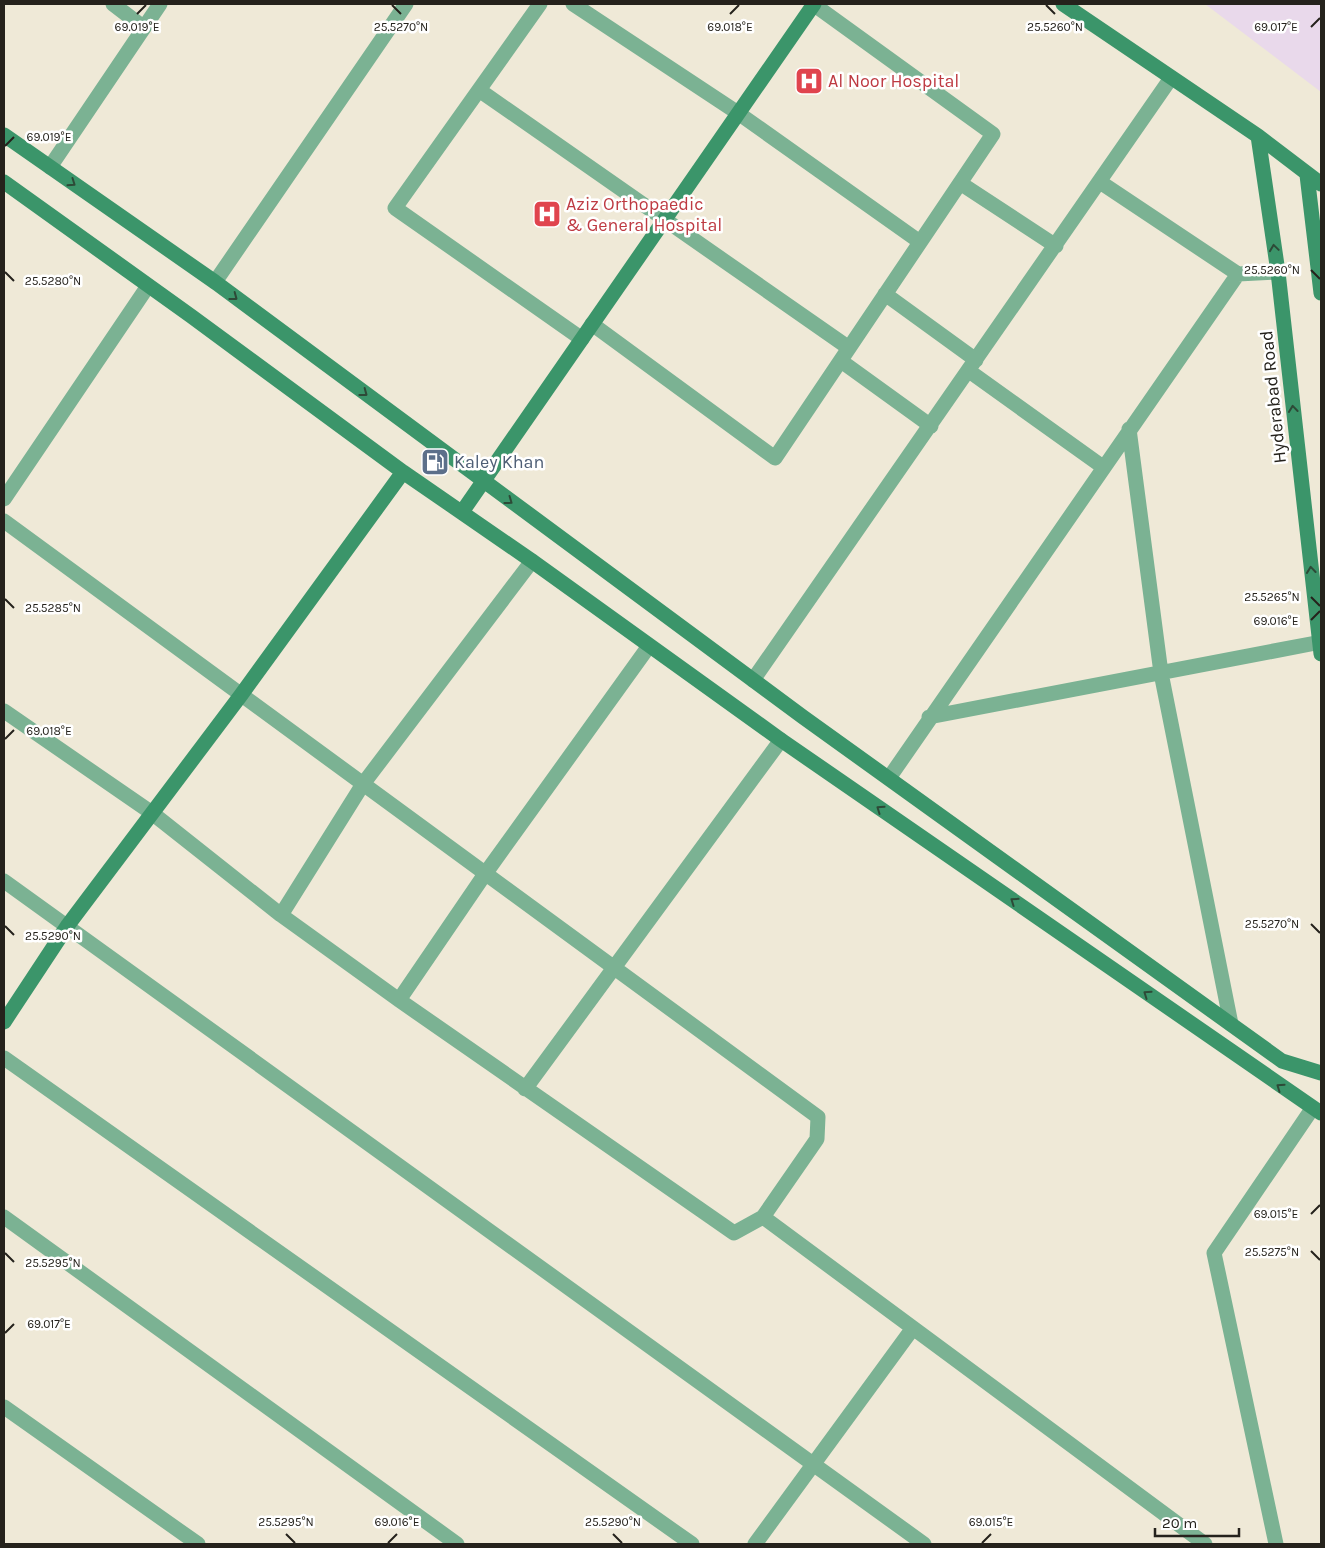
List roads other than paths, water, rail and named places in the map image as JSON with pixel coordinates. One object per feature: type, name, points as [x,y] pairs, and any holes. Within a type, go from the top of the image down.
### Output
[{"type":"main road","points":[[462,512],[813,4]]},
{"type":"main road","points":[[1063,4],[1258,136],[1321,184]]},
{"type":"main road","points":[[4,135],[214,282],[753,680],[1282,1061],[1321,1073]]},
{"type":"main road","name":"Hyderabad Road","points":[[1258,136],[1278,272],[1321,646]]},
{"type":"main road","points":[[1307,175],[1321,293]]},
{"type":"main road","points":[[4,182],[403,472],[532,560],[780,740],[1317,1111]]},
{"type":"main road","points":[[4,1022],[68,925],[240,695],[403,472]]},
{"type":"street","points":[[113,4],[143,27]]},
{"type":"street","points":[[50,167],[160,4]]},
{"type":"street","points":[[214,282],[406,4]]},
{"type":"street","points":[[540,4],[395,208],[582,339]]},
{"type":"street","points":[[573,4],[738,113],[920,242]]},
{"type":"street","points":[[592,324],[775,458],[993,134],[813,4]]},
{"type":"street","points":[[753,680],[1172,78]]},
{"type":"street","points":[[479,90],[664,220],[845,354],[930,426]]},
{"type":"street","points":[[1100,182],[1238,274],[1278,272]]},
{"type":"street","points":[[960,183],[1056,246]]},
{"type":"street","points":[[889,778],[1238,274]]},
{"type":"street","points":[[4,499],[148,286]]},
{"type":"street","points":[[885,294],[1103,467]]},
{"type":"street","points":[[1129,429],[1161,673],[1231,1024]]},
{"type":"street","points":[[4,521],[818,1117],[817,1139],[763,1217],[734,1233],[399,1000],[281,915],[152,813],[4,711]]},
{"type":"street","points":[[281,915],[363,784],[532,560]]},
{"type":"street","points":[[399,1000],[486,874],[649,646]]},
{"type":"street","points":[[930,717],[1161,673],[1321,646]]},
{"type":"street","points":[[526,1089],[780,740]]},
{"type":"street","points":[[4,881],[68,925],[924,1544]]},
{"type":"street","points":[[4,1058],[692,1544]]},
{"type":"street","points":[[1276,1544],[1214,1254],[1317,1111]]},
{"type":"street","points":[[4,1217],[457,1544]]},
{"type":"street","points":[[763,1217],[1205,1544]]},
{"type":"street","points":[[755,1544],[914,1328]]},
{"type":"street","points":[[4,1407],[198,1544]]},
{"type":"place","name":"Al Noor Hospital","points":[[809,81]]},
{"type":"place","name":"Aziz Orthopaedic & General Hospital","points":[[547,214]]},
{"type":"place","name":"Kaley Khan","points":[[435,462]]}]
